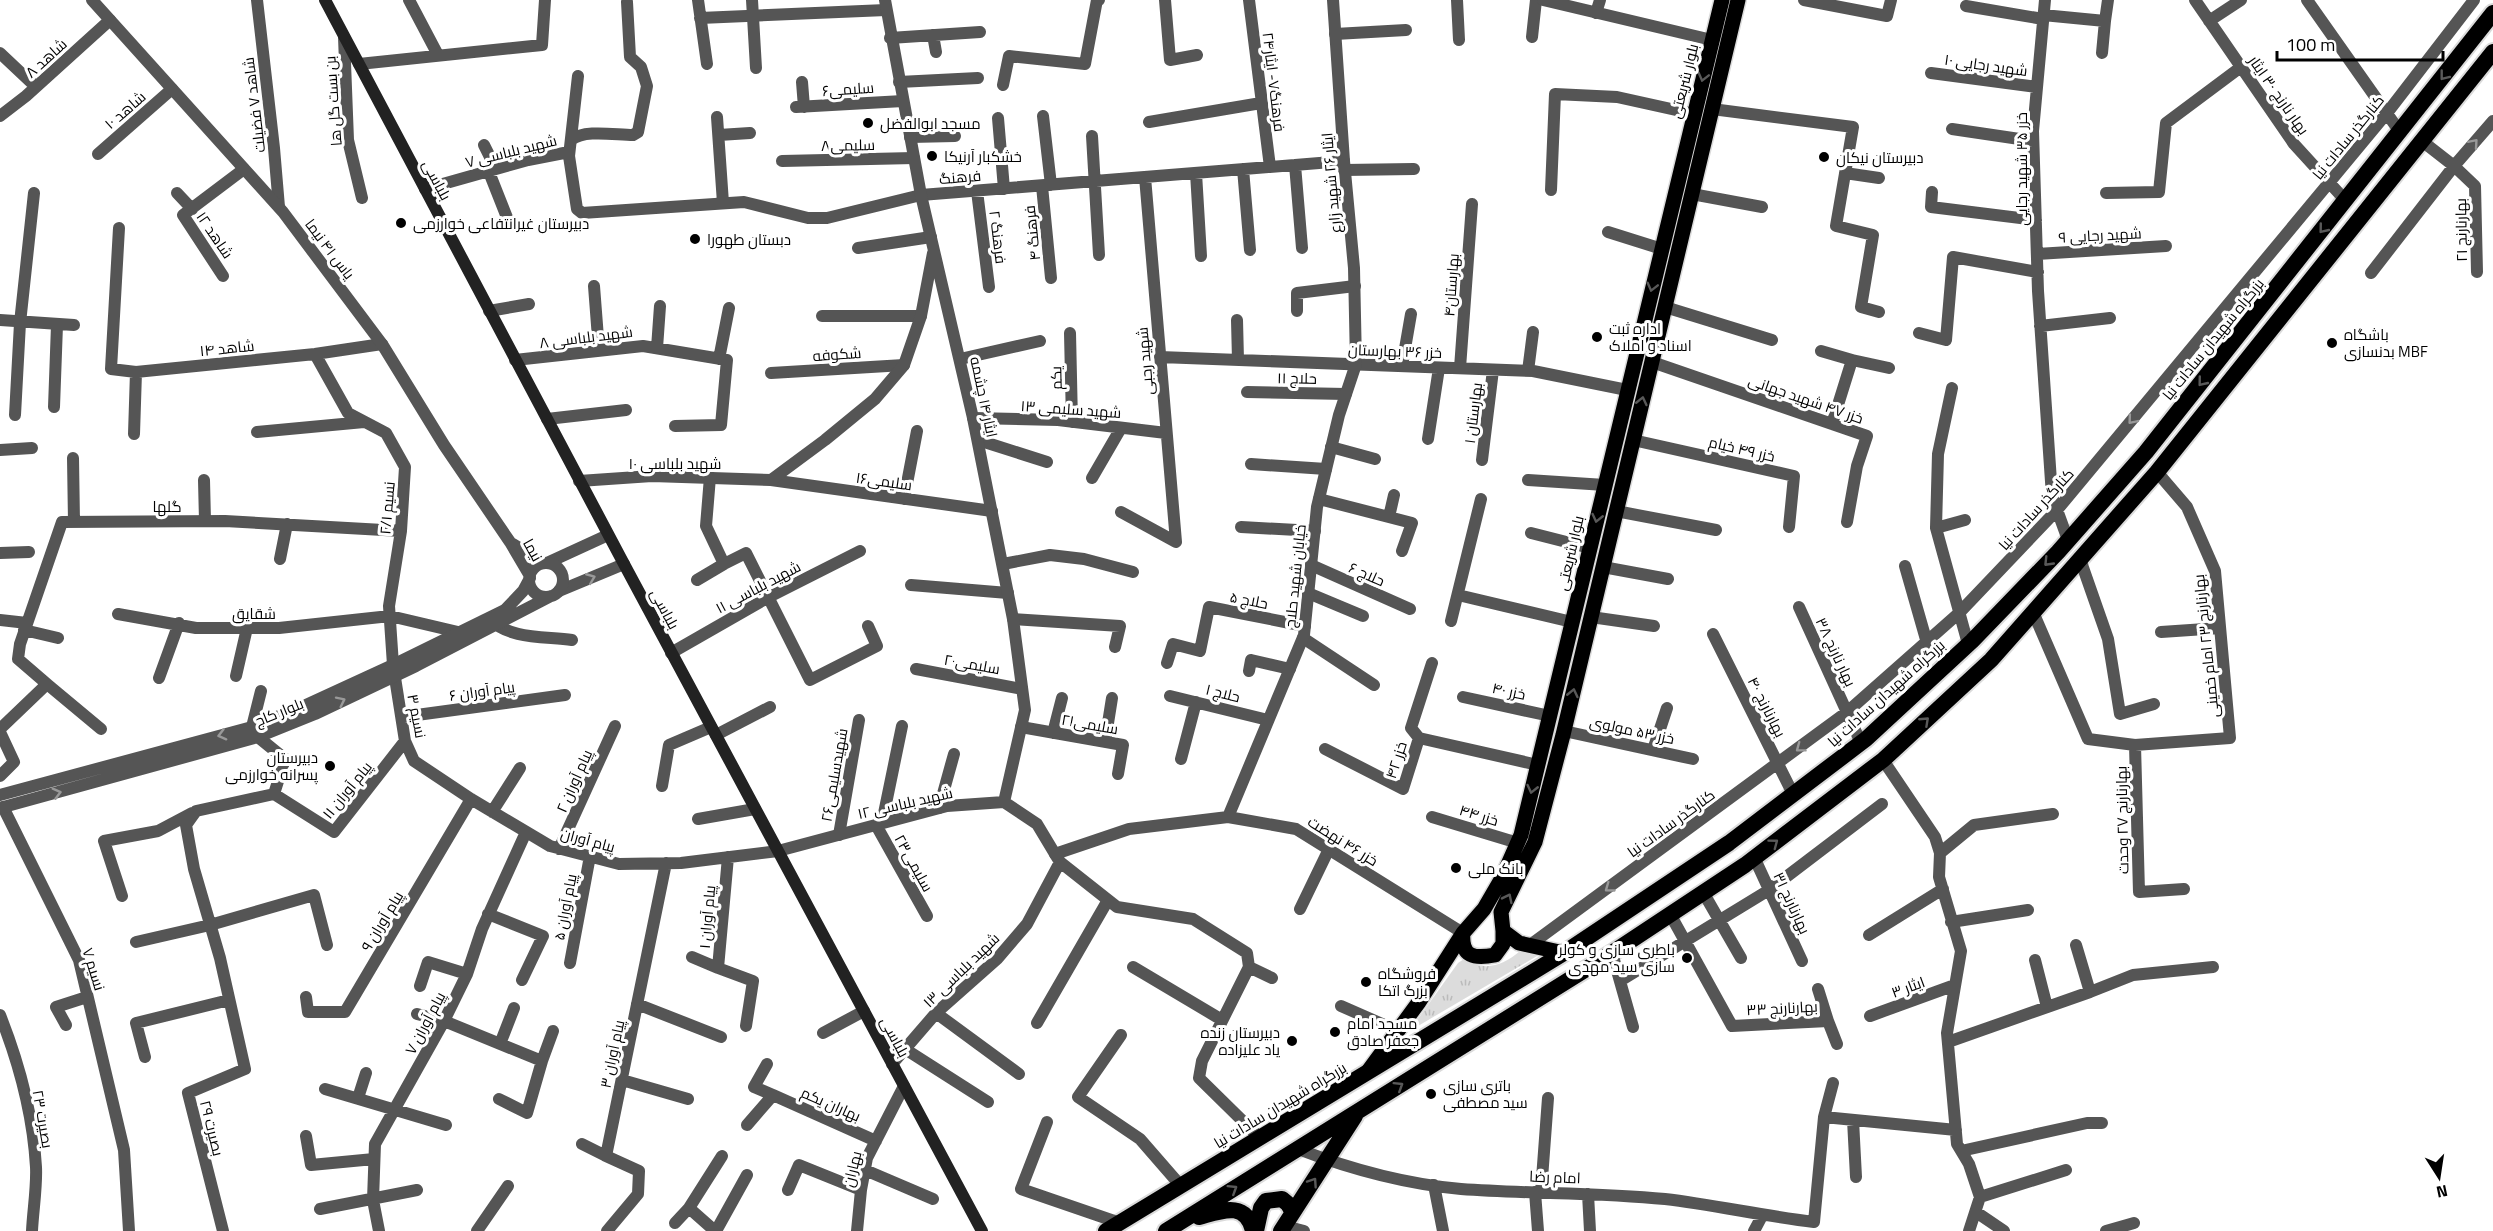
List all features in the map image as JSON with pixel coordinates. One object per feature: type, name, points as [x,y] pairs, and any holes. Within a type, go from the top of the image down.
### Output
[{"type":"highway","name":"بزرگراه شهیدان سادات نیا","points":[[1113,1227],[1564,953],[1729,843],[1861,743],[1968,644],[2068,540],[2146,452],[2493,14]]},
{"type":"highway","points":[[1172,1227],[1612,953],[1754,858],[1883,760],[1991,660],[2157,472],[2493,52]]},
{"type":"highway","points":[[1286,1223],[1358,1112]]},
{"type":"highway","points":[[1255,1231],[1261,1208],[1266,1202],[1282,1199],[1288,1204],[1286,1223]]},
{"type":"highway","points":[[1172,1227],[1227,1209],[1241,1212],[1251,1222],[1255,1231]]},
{"type":"main road","name":"بلباسی","points":[[324,0],[579,481],[982,1231]]},
{"type":"main road","name":"بلوار شریعتی","points":[[1365,1075],[1419,1002],[1463,933],[1484,909],[1502,878],[1518,843],[1722,0]]},
{"type":"main road","points":[[1463,933],[1462,945],[1468,954],[1480,958],[1495,955],[1503,944],[1501,912],[1535,842],[1564,730],[1738,0]]},
{"type":"main road","points":[[1683,161],[1699,165]]},
{"type":"main road","points":[[1503,931],[1519,943],[1564,953]]},
{"type":"street","name":"شاهد ۷ فضیلت","points":[[257,0],[279,207]]},
{"type":"street","points":[[409,0],[438,55]]},
{"type":"street","points":[[358,64],[542,45],[545,0]]},
{"type":"street","points":[[698,0],[707,64]]},
{"type":"street","points":[[752,0],[756,68]]},
{"type":"street","points":[[1003,86],[1009,56],[1085,64],[1097,0],[1099,0]]},
{"type":"street","points":[[1165,0],[1170,60],[1197,55]]},
{"type":"street","name":"فرهنگ۷- ایثار۲۴","points":[[1249,0],[1270,167]]},
{"type":"street","name":"ایثار ۲۶ شهید زارع","points":[[1333,0],[1354,286],[1356,364]]},
{"type":"street","points":[[1457,0],[1459,40]]},
{"type":"street","points":[[1532,37],[1536,0]]},
{"type":"street","points":[[1543,0],[1712,40]]},
{"type":"street","points":[[1596,13],[1600,0]]},
{"type":"street","points":[[1804,0],[1887,16],[1891,0]]},
{"type":"street","name":"خزر ۳۵ شهید رجایی","points":[[2045,0],[2034,141],[2040,326],[2052,496],[2068,540]]},
{"type":"street","points":[[2102,52],[2108,0]]},
{"type":"street","name":"بهار نارنج ۳۰ ایثار","points":[[2195,0],[2294,144],[2346,201]]},
{"type":"street","points":[[2210,21],[2241,0]]},
{"type":"street","points":[[2307,0],[2400,132]]},
{"type":"street","name":"کنارگذر سادات نیا","points":[[1530,945],[1847,712],[1959,613],[2057,510],[2330,183],[2474,0]]},
{"type":"street","name":"یاس ۴۱ نیما","points":[[96,1],[110,20],[279,207],[382,344],[444,445],[510,542]]},
{"type":"street","name":"شهید بلباسی ۷","points":[[425,189],[570,146],[585,135],[633,135],[638,132],[647,86],[641,66],[630,57],[627,2]]},
{"type":"street","points":[[700,18],[885,5]]},
{"type":"street","name":"ایثار ۱۴ چشمه","points":[[885,5],[921,195],[974,418],[1013,619],[1025,710],[1004,802]]},
{"type":"street","points":[[1966,6],[2043,17],[2105,21]]},
{"type":"street","name":"شاهد ۸","points":[[0,116],[36,87],[110,20]]},
{"type":"street","points":[[1335,34],[1406,30]]},
{"type":"street","points":[[890,38],[980,32]]},
{"type":"street","points":[[933,35],[936,52]]},
{"type":"street","name":"بن بست گل ها","points":[[344,37],[348,140],[362,198]]},
{"type":"street","points":[[0,52],[36,87]]},
{"type":"street","points":[[2106,193],[2159,192],[2166,123],[2241,68]]},
{"type":"street","name":"شهید رجایی ۱۰","points":[[1931,73],[2037,87]]},
{"type":"street","points":[[570,146],[578,76]]},
{"type":"street","points":[[899,82],[978,78]]},
{"type":"street","name":"سلیمی۶","points":[[802,82],[800,107],[903,101]]},
{"type":"street","name":"شاهد ۱۰","points":[[98,154],[172,89]]},
{"type":"street","points":[[1551,190],[1555,94],[1617,97],[1694,114]]},
{"type":"street","points":[[1149,122],[1261,103]]},
{"type":"street","points":[[1712,109],[1853,127],[1836,226],[1873,236],[1861,307],[1878,312]]},
{"type":"street","name":"فرهنگ ۴","points":[[1043,116],[1051,278]]},
{"type":"street","points":[[717,117],[723,203]]},
{"type":"street","points":[[998,118],[1004,189]]},
{"type":"street","points":[[2371,273],[2454,165],[2493,121]]},
{"type":"street","points":[[1952,129],[2034,141]]},
{"type":"street","points":[[719,135],[750,133]]},
{"type":"street","points":[[910,136],[955,136]]},
{"type":"street","points":[[1092,136],[1099,255]]},
{"type":"street","name":"بهارنارنج ۲۱","points":[[2422,141],[2454,165],[2475,186],[2477,272]]},
{"type":"street","points":[[484,145],[508,220]]},
{"type":"street","name":"فرهنگ","points":[[570,146],[578,209],[582,213],[744,202],[808,218],[827,218],[921,195],[1295,165],[1414,169]]},
{"type":"street","name":"سلیمی۸","points":[[782,161],[914,158]]},
{"type":"street","points":[[1295,165],[1302,248]]},
{"type":"street","name":"شاهد ۱۲","points":[[224,276],[183,215],[244,169]]},
{"type":"street","points":[[1243,169],[1250,250]]},
{"type":"street","points":[[1196,173],[1201,256]]},
{"type":"street","points":[[1845,173],[1879,178]]},
{"type":"street","name":"شهید رجبی","points":[[1121,512],[1176,542],[1145,177]]},
{"type":"street","name":"فرهنگ ۲","points":[[977,191],[989,287]]},
{"type":"street","points":[[1932,192],[1931,207],[2036,220]]},
{"type":"street","points":[[15,415],[21,323],[34,193]]},
{"type":"street","points":[[177,193],[192,209]]},
{"type":"street","points":[[1692,194],[1762,207]]},
{"type":"street","name":"بهارستان۴","points":[[1460,368],[1472,204]]},
{"type":"street","points":[[119,228],[111,369],[136,372],[134,434]]},
{"type":"street","points":[[1608,232],[1662,249]]},
{"type":"street","points":[[771,480],[875,399],[904,365],[921,316],[932,242],[858,248]]},
{"type":"street","name":"شهید رجایی ۹","points":[[2037,254],[2166,246]]},
{"type":"street","points":[[1920,333],[1946,340],[1953,257],[2038,272]]},
{"type":"street","points":[[594,286],[599,351]]},
{"type":"street","points":[[1297,311],[1297,293],[1354,286]]},
{"type":"street","points":[[489,311],[529,304]]},
{"type":"street","points":[[657,348],[660,306]]},
{"type":"street","points":[[1665,307],[1772,340]]},
{"type":"street","points":[[675,426],[721,425],[727,360],[718,359],[729,308]]},
{"type":"street","points":[[1402,366],[1411,314]]},
{"type":"street","points":[[822,316],[921,316]]},
{"type":"street","points":[[2040,326],[2110,318]]},
{"type":"street","points":[[1237,320],[1238,360]]},
{"type":"street","points":[[0,321],[74,326]]},
{"type":"street","points":[[54,407],[57,325]]},
{"type":"street","points":[[1528,371],[1533,332]]},
{"type":"street","name":"یکم","points":[[1070,333],[1072,422]]},
{"type":"street","points":[[960,359],[1040,341]]},
{"type":"street","name":"شاهد ۱۴","points":[[136,372],[315,354],[382,344]]},
{"type":"street","name":"شهید بلباسی ۸","points":[[515,360],[643,346],[718,359]]},
{"type":"street","points":[[1821,351],[1889,368]]},
{"type":"street","name":"نسیم ۲/۱","points":[[315,354],[348,413],[386,433],[405,467],[401,531],[389,606],[394,670]]},
{"type":"street","name":"خزر ۳۶ بهارستان","points":[[1160,357],[1528,371],[1627,390]]},
{"type":"street","points":[[1832,424],[1852,360]]},
{"type":"street","name":"خزر ۴۷ شهید جهانی","points":[[1652,362],[1867,436],[1857,466],[1847,522]]},
{"type":"street","name":"خیابان شهید حلاج","points":[[1228,817],[1304,632],[1319,499],[1331,447],[1356,364]]},
{"type":"street","name":"شکوفه","points":[[771,373],[904,365]]},
{"type":"street","points":[[1428,440],[1439,368]]},
{"type":"street","name":"بهارستان ۱","points":[[1482,460],[1493,370]]},
{"type":"street","points":[[1952,388],[1938,453],[1936,528],[1968,644]]},
{"type":"street","name":"حلاج ۱۱","points":[[1247,392],[1346,394]]},
{"type":"street","points":[[547,419],[626,410]]},
{"type":"street","name":"شهید سلیمی ۱۳","points":[[974,418],[1072,422],[1166,433]]},
{"type":"street","points":[[257,432],[365,422]]},
{"type":"street","points":[[1092,478],[1121,428]]},
{"type":"street","points":[[904,499],[917,431]]},
{"type":"street","points":[[978,440],[1047,462]]},
{"type":"street","name":"خزر ۴۹ خیام","points":[[1633,440],[1794,476],[1789,527]]},
{"type":"street","points":[[1331,447],[1375,459]]},
{"type":"street","points":[[0,450],[32,448]]},
{"type":"street","points":[[73,458],[74,522],[62,522],[20,644],[18,659],[101,729]]},
{"type":"street","points":[[1251,464],[1326,469]]},
{"type":"street","name":"بهارنارنج ۲۳ امام خمینی","points":[[2135,745],[2230,738],[2215,572],[2187,507],[2157,472]]},
{"type":"street","name":"شهید بلباسی ١٠","points":[[579,481],[652,476],[771,480]]},
{"type":"street","points":[[710,477],[706,526],[724,564]]},
{"type":"street","points":[[204,480],[205,521]]},
{"type":"street","name":"سلیمی۱۶","points":[[771,480],[993,512]]},
{"type":"street","points":[[1528,480],[1605,485]]},
{"type":"street","points":[[1389,517],[1394,495]]},
{"type":"street","points":[[1319,499],[1412,523],[1402,551]]},
{"type":"street","points":[[1451,621],[1480,499]]},
{"type":"street","points":[[1616,511],[1716,530]]},
{"type":"street","points":[[1936,528],[1965,520]]},
{"type":"street","name":"گلها","points":[[74,522],[205,521],[401,531]]},
{"type":"street","points":[[280,559],[287,525]]},
{"type":"street","points":[[1241,527],[1315,531]]},
{"type":"street","points":[[1532,533],[1590,548]]},
{"type":"street","points":[[546,563],[552,564],[561,571],[563,581],[555,594],[539,595],[531,587],[530,577],[536,566],[608,535]]},
{"type":"street","name":"نیما","points":[[510,542],[546,563]]},
{"type":"street","name":"نیما","points":[[510,542],[530,577]]},
{"type":"street","name":"شهید بلباسی ١١","points":[[671,653],[767,598],[860,551]]},
{"type":"street","points":[[0,553],[28,552]]},
{"type":"street","points":[[697,580],[746,553],[810,680],[877,646],[868,626]]},
{"type":"street","points":[[1003,564],[1050,555],[1084,559],[1133,572]]},
{"type":"street","points":[[2080,559],[2108,639],[2120,714],[2154,704]]},
{"type":"street","name":"بلوار کاج","points":[[1,804],[315,714],[461,636],[624,564]]},
{"type":"street","name":"حلاج ۶","points":[[1311,565],[1410,609]]},
{"type":"street","points":[[1603,567],[1668,579]]},
{"type":"street","points":[[1905,567],[1927,642]]},
{"type":"street","name":"بلوار کاج","points":[[492,621],[506,610],[523,591],[530,577]]},
{"type":"street","points":[[911,585],[1008,593]]},
{"type":"street","points":[[1308,593],[1363,616]]},
{"type":"street","points":[[1458,595],[1572,622]]},
{"type":"street","name":"حلاج ۵","points":[[1167,663],[1173,644],[1200,651],[1209,607],[1304,632]]},
{"type":"street","name":"بهار نارنج ۳۸","points":[[1799,607],[1861,743]]},
{"type":"street","name":"بهارنارنج ۲۷ وحدت","points":[[2033,612],[2088,739],[2135,745],[2139,892],[2184,889]]},
{"type":"street","name":"شقایق","points":[[118,614],[179,623],[196,628],[279,628],[390,616],[461,636]]},
{"type":"street","points":[[1591,617],[1654,626]]},
{"type":"street","points":[[1013,619],[1120,626],[1115,647]]},
{"type":"street","points":[[0,620],[26,626],[58,638]]},
{"type":"street","points":[[492,621],[515,634],[572,640]]},
{"type":"street","points":[[159,678],[179,623]]},
{"type":"street","points":[[236,676],[247,628]]},
{"type":"street","points":[[2161,632],[2220,628]]},
{"type":"street","points":[[1304,632],[1374,685]]},
{"type":"street","name":"بهارنارنج ۴۰","points":[[1713,634],[1793,794]]},
{"type":"street","points":[[1249,671],[1251,660],[1290,669]]},
{"type":"street","points":[[1419,738],[1411,728],[1432,663]]},
{"type":"street","name":"سلیمی۲۰","points":[[916,669],[1022,689]]},
{"type":"street","name":"نسیم ۳","points":[[394,670],[405,741],[414,761]]},
{"type":"street","points":[[0,776],[14,762],[0,730],[46,684]]},
{"type":"street","points":[[122,896],[104,841],[158,831],[196,811],[274,794],[285,759],[255,732],[261,691]]},
{"type":"street","name":"پیام آوران ۶","points":[[402,717],[566,695]]},
{"type":"street","name":"حلاج ۱","points":[[1170,696],[1268,720]]},
{"type":"street","name":"خزر ۴۰","points":[[1463,697],[1550,716]]},
{"type":"street","points":[[1053,733],[1062,698]]},
{"type":"street","points":[[1105,742],[1112,698]]},
{"type":"street","points":[[1181,759],[1196,702]]},
{"type":"street","points":[[662,786],[669,745],[713,731],[770,707]]},
{"type":"street","points":[[1653,750],[1667,708]]},
{"type":"street","name":"شهیدسلیمی۲۶","points":[[839,835],[859,720]]},
{"type":"street","name":"پیام آوران ۲","points":[[560,849],[615,726]]},
{"type":"street","points":[[879,824],[902,726]]},
{"type":"street","name":"سلیمی۲۱","points":[[1021,727],[1124,745],[1118,774]]},
{"type":"street","name":"خزر ۵۳ مولوی","points":[[1564,730],[1693,759]]},
{"type":"street","name":"خزر ۴۲","points":[[1325,749],[1403,789],[1419,738],[1538,765]]},
{"type":"street","name":"پیام آوران ۱۱","points":[[274,794],[334,832],[405,741]]},
{"type":"street","points":[[939,808],[954,754]]},
{"type":"street","points":[[1883,760],[1935,837],[1940,854],[1940,877],[1961,951],[1947,1033],[1957,1144],[1969,1164],[1980,1197],[1969,1231]]},
{"type":"street","name":"پیام آوران","points":[[414,761],[471,799],[550,846],[619,864],[666,863],[778,851]]},
{"type":"street","points":[[492,812],[520,768]]},
{"type":"street","name":"پیام آوران ۹","points":[[306,997],[308,1012],[345,1012],[471,799]]},
{"type":"street","points":[[1004,802],[1037,824],[1057,858],[1117,907],[1193,919],[1247,953],[1249,967],[1202,1061],[1199,1078],[1260,1138]]},
{"type":"street","name":"شهید بلباسی ١٢","points":[[778,851],[939,808],[1004,802]]},
{"type":"street","name":"نسیم ۷","points":[[1,804],[78,960],[124,1150],[129,1231]]},
{"type":"street","points":[[1620,981],[1769,890],[1882,804]]},
{"type":"street","points":[[698,819],[755,808]]},
{"type":"street","points":[[145,1057],[136,1023],[229,1000],[194,869],[186,825],[196,811]]},
{"type":"street","points":[[1940,854],[1974,825],[2053,814]]},
{"type":"street","name":"خزر ۴۶ نهضت","points":[[1057,858],[1128,830],[1228,817],[1296,829],[1463,933]]},
{"type":"street","name":"خزر ۴۴","points":[[1431,817],[1518,843]]},
{"type":"street","name":"سلیمی۲۳","points":[[879,824],[927,916]]},
{"type":"street","name":"پیام آوران ۷","points":[[379,1231],[373,1200],[375,1144],[444,1021],[467,974],[488,914],[526,832]]},
{"type":"street","points":[[1300,909],[1329,849]]},
{"type":"street","name":"پیام آوران ۵","points":[[570,963],[590,856]]},
{"type":"street","name":"پیام آوران ۱","points":[[728,857],[718,968],[753,981],[746,1026]]},
{"type":"street","name":"شهید بلباسی ١٣","points":[[892,1064],[936,1013],[997,959],[1027,924],[1057,858]]},
{"type":"street","name":"بهارنارنج ۳۱","points":[[1754,858],[1802,961]]},
{"type":"street","name":"پیام آوران ۳","points":[[606,1156],[666,863]]},
{"type":"street","points":[[1869,935],[1943,889]]},
{"type":"street","points":[[1703,892],[1742,958]]},
{"type":"street","points":[[136,942],[314,895],[327,945]]},
{"type":"street","points":[[1037,1023],[1108,900]]},
{"type":"street","points":[[1951,922],[2028,910]]},
{"type":"street","points":[[488,914],[543,936],[522,980]]},
{"type":"street","name":"بهارنارنج ۳۳","points":[[1670,914],[1732,1026],[1828,1021],[1837,1044]]},
{"type":"street","points":[[2076,945],[2090,992]]},
{"type":"street","points":[[1612,953],[1633,1027]]},
{"type":"street","points":[[692,957],[718,968]]},
{"type":"street","points":[[2035,960],[2047,1007]]},
{"type":"street","points":[[420,986],[428,962],[467,974]]},
{"type":"street","points":[[1133,967],[1222,1020]]},
{"type":"street","points":[[1249,967],[1272,978]]},
{"type":"street","points":[[1948,1041],[2133,975],[2213,967]]},
{"type":"street","name":"ایثار ۳","points":[[1870,1016],[1955,985]]},
{"type":"street","points":[[1818,989],[1828,1021]]},
{"type":"street","points":[[66,1025],[56,1007],[87,997]]},
{"type":"street","name":"بصیرت ۲۹","points":[[223,1231],[188,1093],[245,1069],[229,1000]]},
{"type":"street","points":[[638,1004],[721,1037]]},
{"type":"street","points":[[1341,1006],[1398,1031]]},
{"type":"street","points":[[500,1044],[514,1008]]},
{"type":"street","points":[[823,1033],[864,1011]]},
{"type":"street","points":[[936,1013],[1019,1074]]},
{"type":"street","points":[[417,1014],[444,1021],[542,1061]]},
{"type":"street","name":"بصیرت ۲۳","points":[[0,1015],[27,1101],[36,1168],[32,1231]]},
{"type":"street","points":[[499,1100],[527,1113],[553,1031]]},
{"type":"street","points":[[1120,1035],[1077,1097],[1140,1139],[1180,1185]]},
{"type":"street","points":[[905,1049],[988,1102]]},
{"type":"street","name":"بهاران یکم","points":[[767,1064],[754,1087],[876,1141]]},
{"type":"street","points":[[358,1098],[366,1073]]},
{"type":"street","points":[[622,1080],[688,1099]]},
{"type":"street","points":[[1833,1083],[1824,1117],[1956,1130]]},
{"type":"street","name":"بهاران","points":[[857,1231],[867,1158],[904,1086]]},
{"type":"street","points":[[325,1089],[446,1125]]},
{"type":"street","points":[[747,1125],[773,1095]]},
{"type":"street","points":[[1538,1231],[1538,1192],[1548,1098]]},
{"type":"street","name":"امام رضا","points":[[1298,1149],[1327,1160],[1389,1177],[1460,1189],[1588,1194],[1666,1200],[1814,1222],[1824,1117]]},
{"type":"street","points":[[1853,1120],[1856,1177]]},
{"type":"street","points":[[1047,1122],[1021,1189],[1113,1227]]},
{"type":"street","points":[[1961,1151],[2087,1123],[2102,1123]]},
{"type":"street","points":[[306,1136],[311,1165],[374,1159]]},
{"type":"street","points":[[582,1144],[639,1171],[638,1194],[611,1227]]},
{"type":"street","points":[[675,1223],[689,1208],[722,1156]]},
{"type":"street","points":[[788,1190],[799,1165],[861,1190]]},
{"type":"street","points":[[865,1170],[933,1199]]},
{"type":"street","points":[[1980,1197],[2067,1170]]},
{"type":"street","points":[[689,1208],[716,1231],[747,1175]]},
{"type":"street","points":[[1434,1185],[1443,1231]]},
{"type":"street","points":[[477,1231],[508,1186]]},
{"type":"street","points":[[320,1209],[417,1190]]},
{"type":"street","points":[[1588,1194],[1590,1231]]},
{"type":"street","points":[[1976,1212],[2004,1231]]},
{"type":"street","points":[[1754,1231],[1762,1216]]},
{"type":"street","points":[[1286,1223],[1304,1231]]},
{"type":"street","points":[[2106,1231],[2134,1223]]},
{"type":"green space","points":[[1520,951],[1537,956],[1418,1026],[1415,1023],[1458,963],[1464,959],[1479,965],[1493,966]]},
{"type":"place","name":"مسجد ابوالفضل","points":[[868,123]]},
{"type":"place","name":"خشکبار آرنیکا","points":[[932,156]]},
{"type":"place","name":"دبیرستان نیکان","points":[[1824,157]]},
{"type":"place","name":"دبیرستان غیرانتفاعی خوارزمی","points":[[401,223]]},
{"type":"place","name":"دبستان طهورا","points":[[695,239]]},
{"type":"place","name":"اداره ثبت اسناد و املاک","points":[[1597,337]]},
{"type":"place","name":"باشگاه بدنسازی MBF","points":[[2332,343]]},
{"type":"place","name":"دبیرستان پسرانه خوارزمی","points":[[330,766]]},
{"type":"place","name":"بانک ملی","points":[[1456,868]]},
{"type":"place","name":"باطری سازی و کولر سازی سید مهدی","points":[[1687,958]]},
{"type":"place","name":"فروشگاه بزرگ اتکا","points":[[1366,982]]},
{"type":"place","name":"مسجد امام جعفر صادق","points":[[1335,1032]]},
{"type":"place","name":"دبیرستان زنده یاد علیزاده","points":[[1292,1041]]},
{"type":"place","name":"باتری سازی سید مصطفی","points":[[1431,1094]]}]
